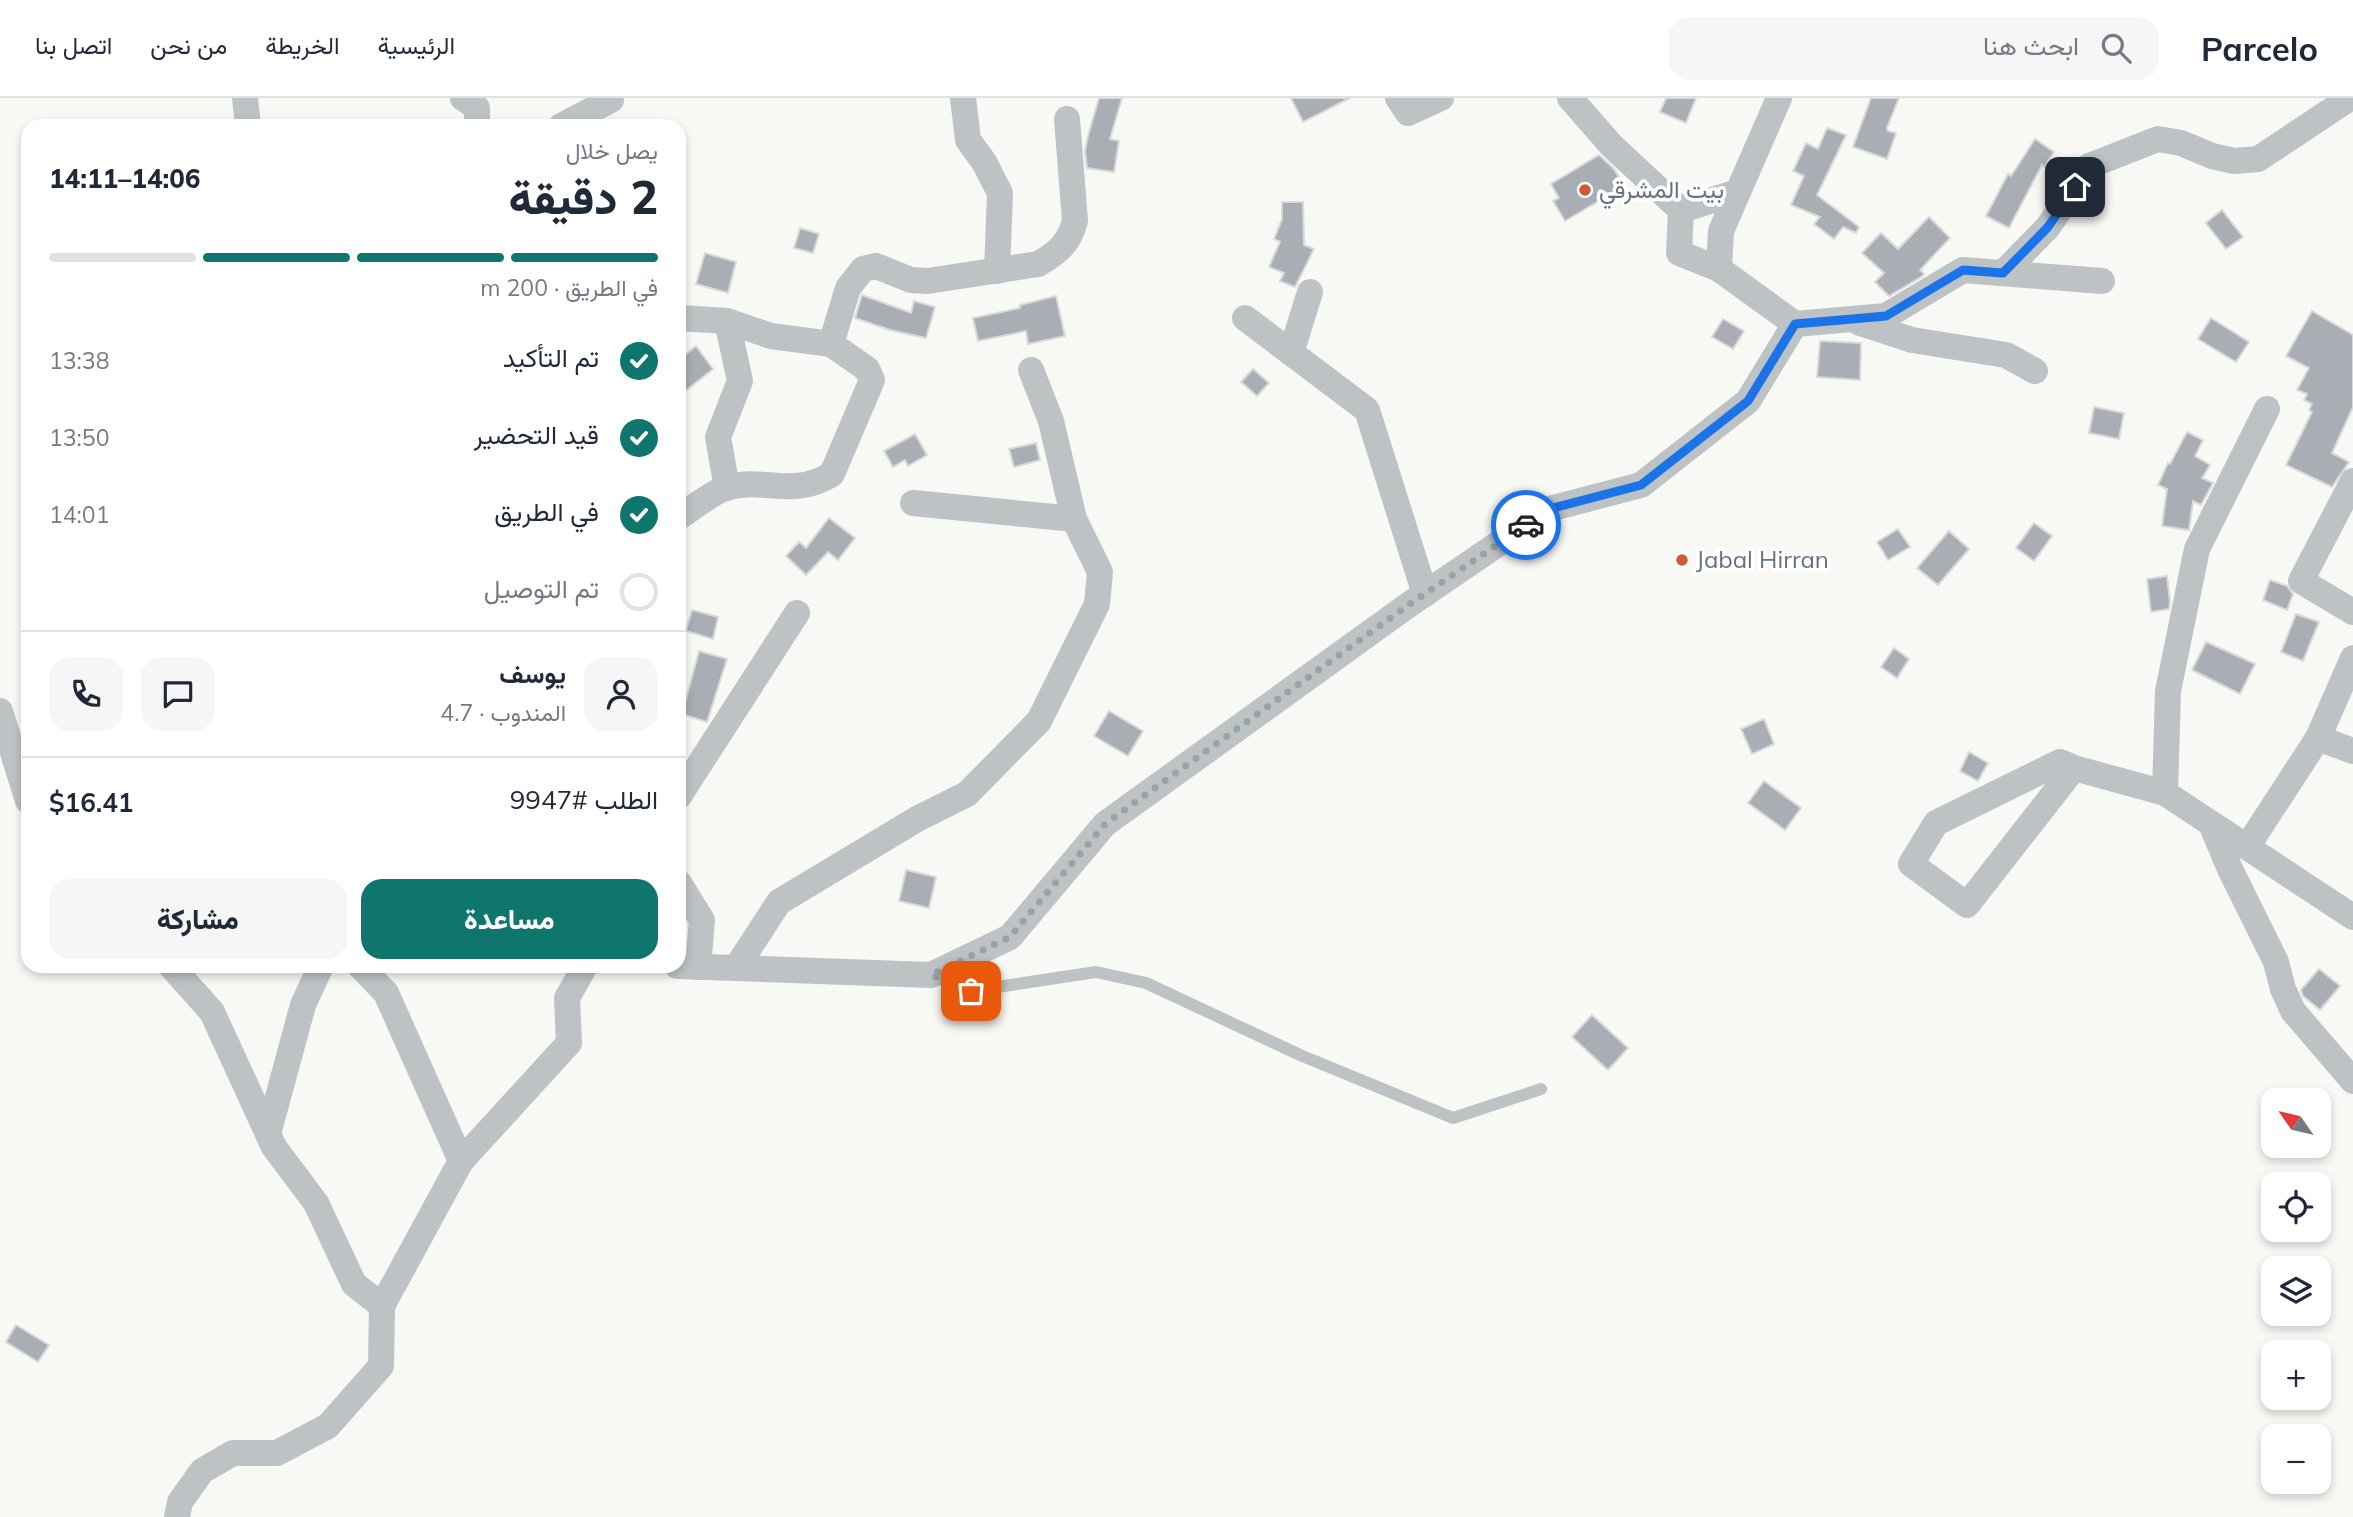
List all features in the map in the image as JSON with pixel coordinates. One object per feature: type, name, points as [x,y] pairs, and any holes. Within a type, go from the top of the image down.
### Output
[{"type":"street","points":[[245,98],[247,119]]},
{"type":"street","points":[[463,98],[477,108],[477,119]]},
{"type":"street","points":[[963,98],[968,140],[1000,192],[997,271]]},
{"type":"street","points":[[1398,98],[1408,113],[1441,98]]},
{"type":"street","points":[[1570,98],[1612,146],[1682,210]]},
{"type":"street","points":[[1720,269],[1721,231],[1779,98]]},
{"type":"street","points":[[2003,273],[2048,227],[2089,166],[2158,139],[2181,143],[2234,162],[2258,159],[2350,98]]},
{"type":"street","points":[[575,119],[611,99]]},
{"type":"street","points":[[604,119],[611,99]]},
{"type":"street","points":[[831,344],[848,288],[863,269],[876,267],[911,280],[928,281],[1038,264],[1054,255],[1072,235],[1075,221],[1067,118]]},
{"type":"street","points":[[1682,210],[1738,192]]},
{"type":"street","points":[[1682,210],[1679,253],[1720,269],[1795,324],[1886,316],[1963,270],[2102,281]]},
{"type":"street","points":[[1292,353],[1310,292]]},
{"type":"street","points":[[686,318],[727,321],[771,336],[831,344],[867,369],[872,380],[832,474],[821,481],[799,487],[757,485],[727,488],[686,513]]},
{"type":"street","points":[[1245,318],[1367,410],[1425,594]]},
{"type":"street","points":[[1848,319],[1912,340],[2006,355],[2035,371]]},
{"type":"street","points":[[727,321],[740,382],[718,437],[727,488]]},
{"type":"street","points":[[686,894],[702,920],[688,966],[931,975],[1010,937],[1105,824],[1425,594],[1549,509],[1641,485],[1748,401],[1795,324]]},
{"type":"street","points":[[736,968],[779,902],[917,819],[967,794],[1039,721],[1097,604],[1100,572],[1074,519],[1051,421],[1031,370]]},
{"type":"street","points":[[2165,793],[2168,691],[2197,550],[2267,409]]},
{"type":"street","points":[[2353,481],[2301,581],[2353,612]]},
{"type":"street","points":[[913,503],[1074,519]]},
{"type":"street","points":[[686,785],[797,613]]},
{"type":"street","points":[[2247,847],[2318,738],[2353,658]]},
{"type":"street","points":[[0,711],[21,778]]},
{"type":"street","points":[[2318,738],[2353,751]]},
{"type":"street","points":[[2074,768],[1967,905],[1911,864],[1936,823],[2060,762],[2165,793],[2353,917]]},
{"type":"street","points":[[2211,824],[2276,962],[2283,989],[2293,1011],[2353,1080]]},
{"type":"street","points":[[177,973],[212,1012],[274,1147],[316,1203],[354,1284],[382,1306]]},
{"type":"street","points":[[268,1134],[303,1005],[318,973]]},
{"type":"street","points":[[367,973],[386,993],[461,1161]]},
{"type":"street","points":[[177,1517],[180,1502],[202,1471],[233,1453],[277,1453],[328,1426],[381,1366],[382,1306],[461,1161],[569,1043],[566,998],[574,973]]},
{"type":"lane","points":[[931,975],[971,991],[1096,972],[1146,983],[1300,1055],[1453,1118],[1541,1089]]},
{"type":"building","points":[[1099,98],[1122,98],[1110,139],[1119,141],[1114,172],[1087,168],[1085,151]]},
{"type":"building","points":[[1291,98],[1350,98],[1303,122]]},
{"type":"building","points":[[1666,98],[1696,98],[1686,123],[1660,112]]},
{"type":"building","points":[[1871,98],[1899,98],[1887,128],[1888,131],[1896,133],[1887,159],[1853,147]]},
{"type":"building","points":[[1827,128],[1846,135],[1817,195],[1859,227],[1856,233],[1843,227],[1834,239],[1814,224],[1820,217],[1791,205],[1804,176],[1793,171],[1806,143],[1818,149]]},
{"type":"building","points":[[2035,139],[2054,152],[2044,167],[2042,165],[2009,228],[1986,216],[2008,174],[2011,176]]},
{"type":"building","name":"بيت المشرقي","points":[[1599,155],[1614,169],[1624,186],[1565,221],[1553,201],[1559,198],[1551,184]]},
{"type":"building","points":[[1282,202],[1303,202],[1304,245],[1314,249],[1295,287],[1280,281],[1284,273],[1269,267],[1280,242],[1274,239],[1282,219]]},
{"type":"building","points":[[2222,210],[2243,237],[2226,249],[2206,223]]},
{"type":"building","points":[[1929,217],[1950,238],[1920,270],[1924,274],[1921,277],[1889,296],[1875,282],[1884,273],[1862,253],[1881,233],[1898,249]]},
{"type":"building","points":[[800,228],[819,234],[813,253],[794,248]]},
{"type":"building","points":[[705,253],[736,262],[728,293],[696,284]]},
{"type":"building","points":[[862,295],[911,313],[914,301],[935,307],[926,338],[855,318]]},
{"type":"building","points":[[1056,296],[1065,336],[1028,344],[1026,331],[978,341],[973,318],[1020,308],[1020,305]]},
{"type":"building","points":[[2312,311],[2353,335],[2353,407],[2332,453],[2349,462],[2332,487],[2286,465],[2312,412],[2309,410],[2312,404],[2304,400],[2307,394],[2297,390],[2309,368],[2286,356]]},
{"type":"building","points":[[2211,318],[2249,342],[2236,362],[2198,339]]},
{"type":"building","points":[[1723,319],[1744,331],[1733,349],[1712,337]]},
{"type":"building","points":[[1820,341],[1861,343],[1860,380],[1817,377]]},
{"type":"building","points":[[696,346],[713,369],[686,390],[686,354]]},
{"type":"building","points":[[1253,369],[1269,383],[1257,396],[1241,382]]},
{"type":"building","points":[[2094,407],[2124,413],[2119,439],[2089,433]]},
{"type":"building","points":[[2187,432],[2203,440],[2195,456],[2210,465],[2202,478],[2213,483],[2201,505],[2193,501],[2189,530],[2162,526],[2167,489],[2158,485]]},
{"type":"building","points":[[915,434],[927,455],[908,466],[905,460],[893,467],[884,451]]},
{"type":"building","points":[[1036,443],[1040,460],[1014,467],[1009,449]]},
{"type":"building","points":[[829,518],[855,538],[838,560],[828,552],[806,575],[786,556],[799,542],[806,548]]},
{"type":"building","points":[[2034,523],[2052,536],[2034,561],[2016,548]]},
{"type":"building","points":[[1898,529],[1910,547],[1888,560],[1877,542]]},
{"type":"building","points":[[1949,531],[1969,549],[1938,585],[1917,568]]},
{"type":"building","points":[[2167,576],[2169,609],[2151,612],[2147,579]]},
{"type":"building","points":[[2270,580],[2287,586],[2293,594],[2287,610],[2263,600]]},
{"type":"building","points":[[692,610],[718,617],[713,639],[686,631]]},
{"type":"building","points":[[2296,614],[2319,622],[2303,661],[2281,652]]},
{"type":"building","points":[[2206,642],[2255,664],[2240,694],[2192,670]]},
{"type":"building","points":[[1894,648],[1909,659],[1897,678],[1881,667]]},
{"type":"building","points":[[699,651],[727,659],[707,722],[686,715],[686,699]]},
{"type":"building","points":[[1109,711],[1143,731],[1128,756],[1094,736]]},
{"type":"building","points":[[1764,719],[1774,744],[1752,754],[1741,729]]},
{"type":"building","points":[[1969,752],[1988,763],[1978,781],[1960,771]]},
{"type":"building","points":[[1764,781],[1801,808],[1785,830],[1748,803]]},
{"type":"building","points":[[906,870],[936,877],[929,908],[899,901]]},
{"type":"building","points":[[2319,969],[2340,986],[2320,1010],[2303,996],[2301,990]]},
{"type":"building","points":[[1592,1015],[1628,1048],[1608,1070],[1572,1037]]},
{"type":"building","points":[[16,1325],[49,1345],[38,1362],[6,1342]]},
{"type":"way so far","points":[[971,991],[931,975],[1010,937],[1105,824],[1407,606],[1526,525]]},
{"type":"place","name":"بيت المشرقي","points":[[1585,190]]},
{"type":"place","name":"Jabal Hirran","points":[[1682,560]]},
{"type":"route","points":[[1526,525],[1549,509],[1641,485],[1748,401],[1795,324],[1886,316],[1963,270],[2003,273],[2048,227],[2075,187]]}]
